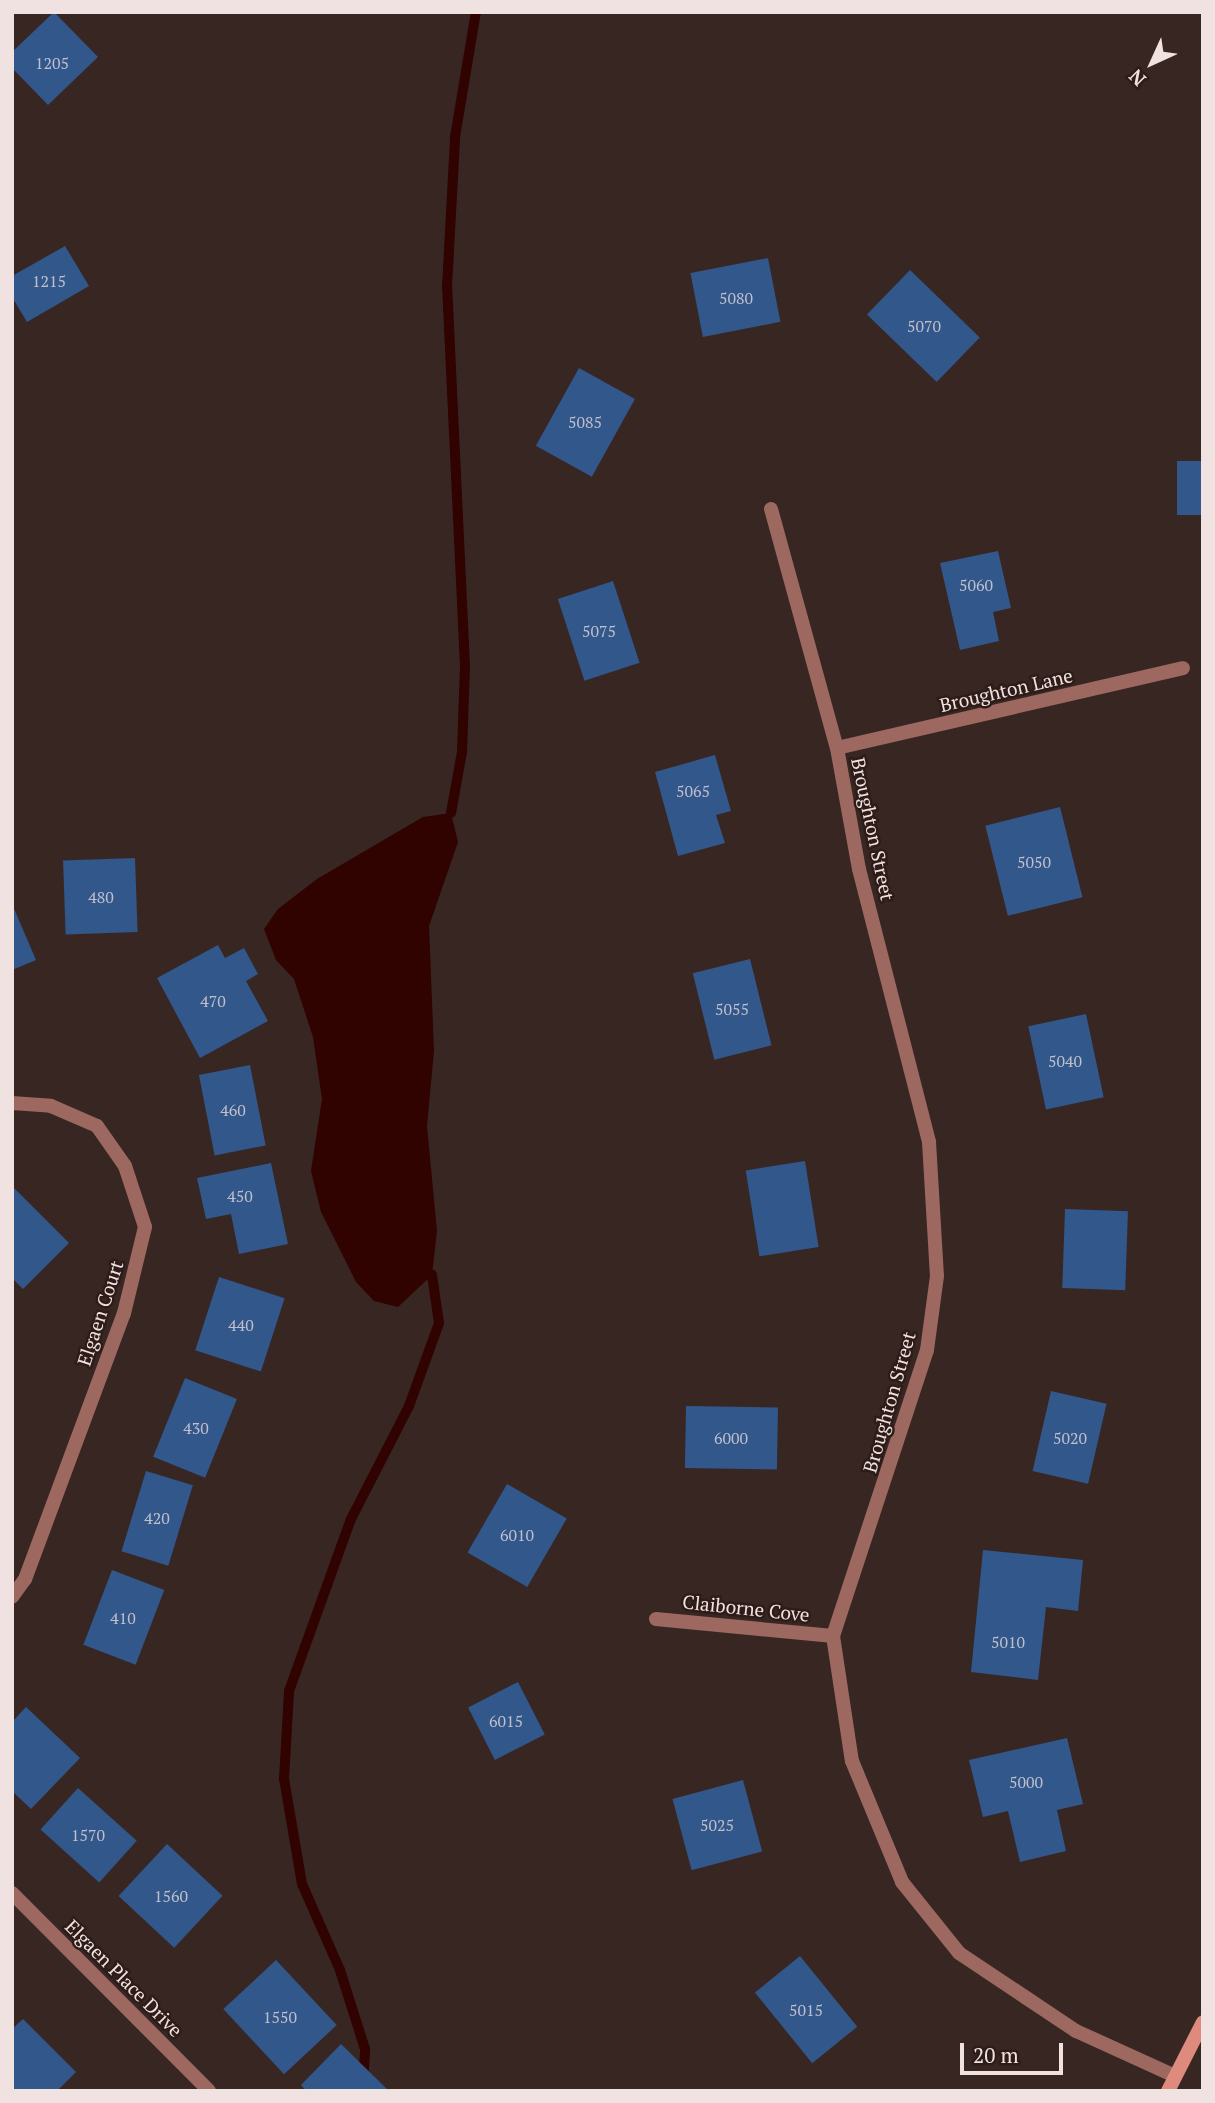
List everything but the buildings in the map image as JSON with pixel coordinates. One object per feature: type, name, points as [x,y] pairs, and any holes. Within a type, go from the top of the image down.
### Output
[{"type":"street","name":"Broughton Street","points":[[771,509],[837,748],[859,869],[929,1142],[937,1276],[927,1350],[833,1636],[852,1761],[902,1882],[959,1953],[1076,2031],[1175,2076]]},
{"type":"street","name":"Broughton Lane","points":[[837,748],[1183,668]]},
{"type":"street","name":"Elgaen Court","points":[[12,1103],[51,1106],[97,1126],[125,1166],[145,1227],[119,1325],[25,1579],[12,1597]]},
{"type":"street","name":"Claiborne Cove","points":[[656,1619],[833,1636]]},
{"type":"street","name":"Elgaen Place Drive","points":[[12,1893],[209,2091]]},
{"type":"street","points":[[1168,2091],[1203,2022]]},
{"type":"shaded area","points":[[451,813],[458,842],[429,926],[434,1051],[427,1126],[437,1231],[432,1275],[398,1307],[374,1301],[356,1282],[321,1212],[311,1171],[322,1099],[313,1037],[294,979],[276,960],[264,929],[278,909],[317,879],[423,817]]},
{"type":"waterway","points":[[451,813],[462,752],[465,666],[447,287],[455,137],[476,12]]},
{"type":"waterway","points":[[363,2081],[365,2049],[340,1970],[302,1884],[284,1779],[289,1691],[351,1519],[409,1406],[439,1323],[432,1275]]}]
